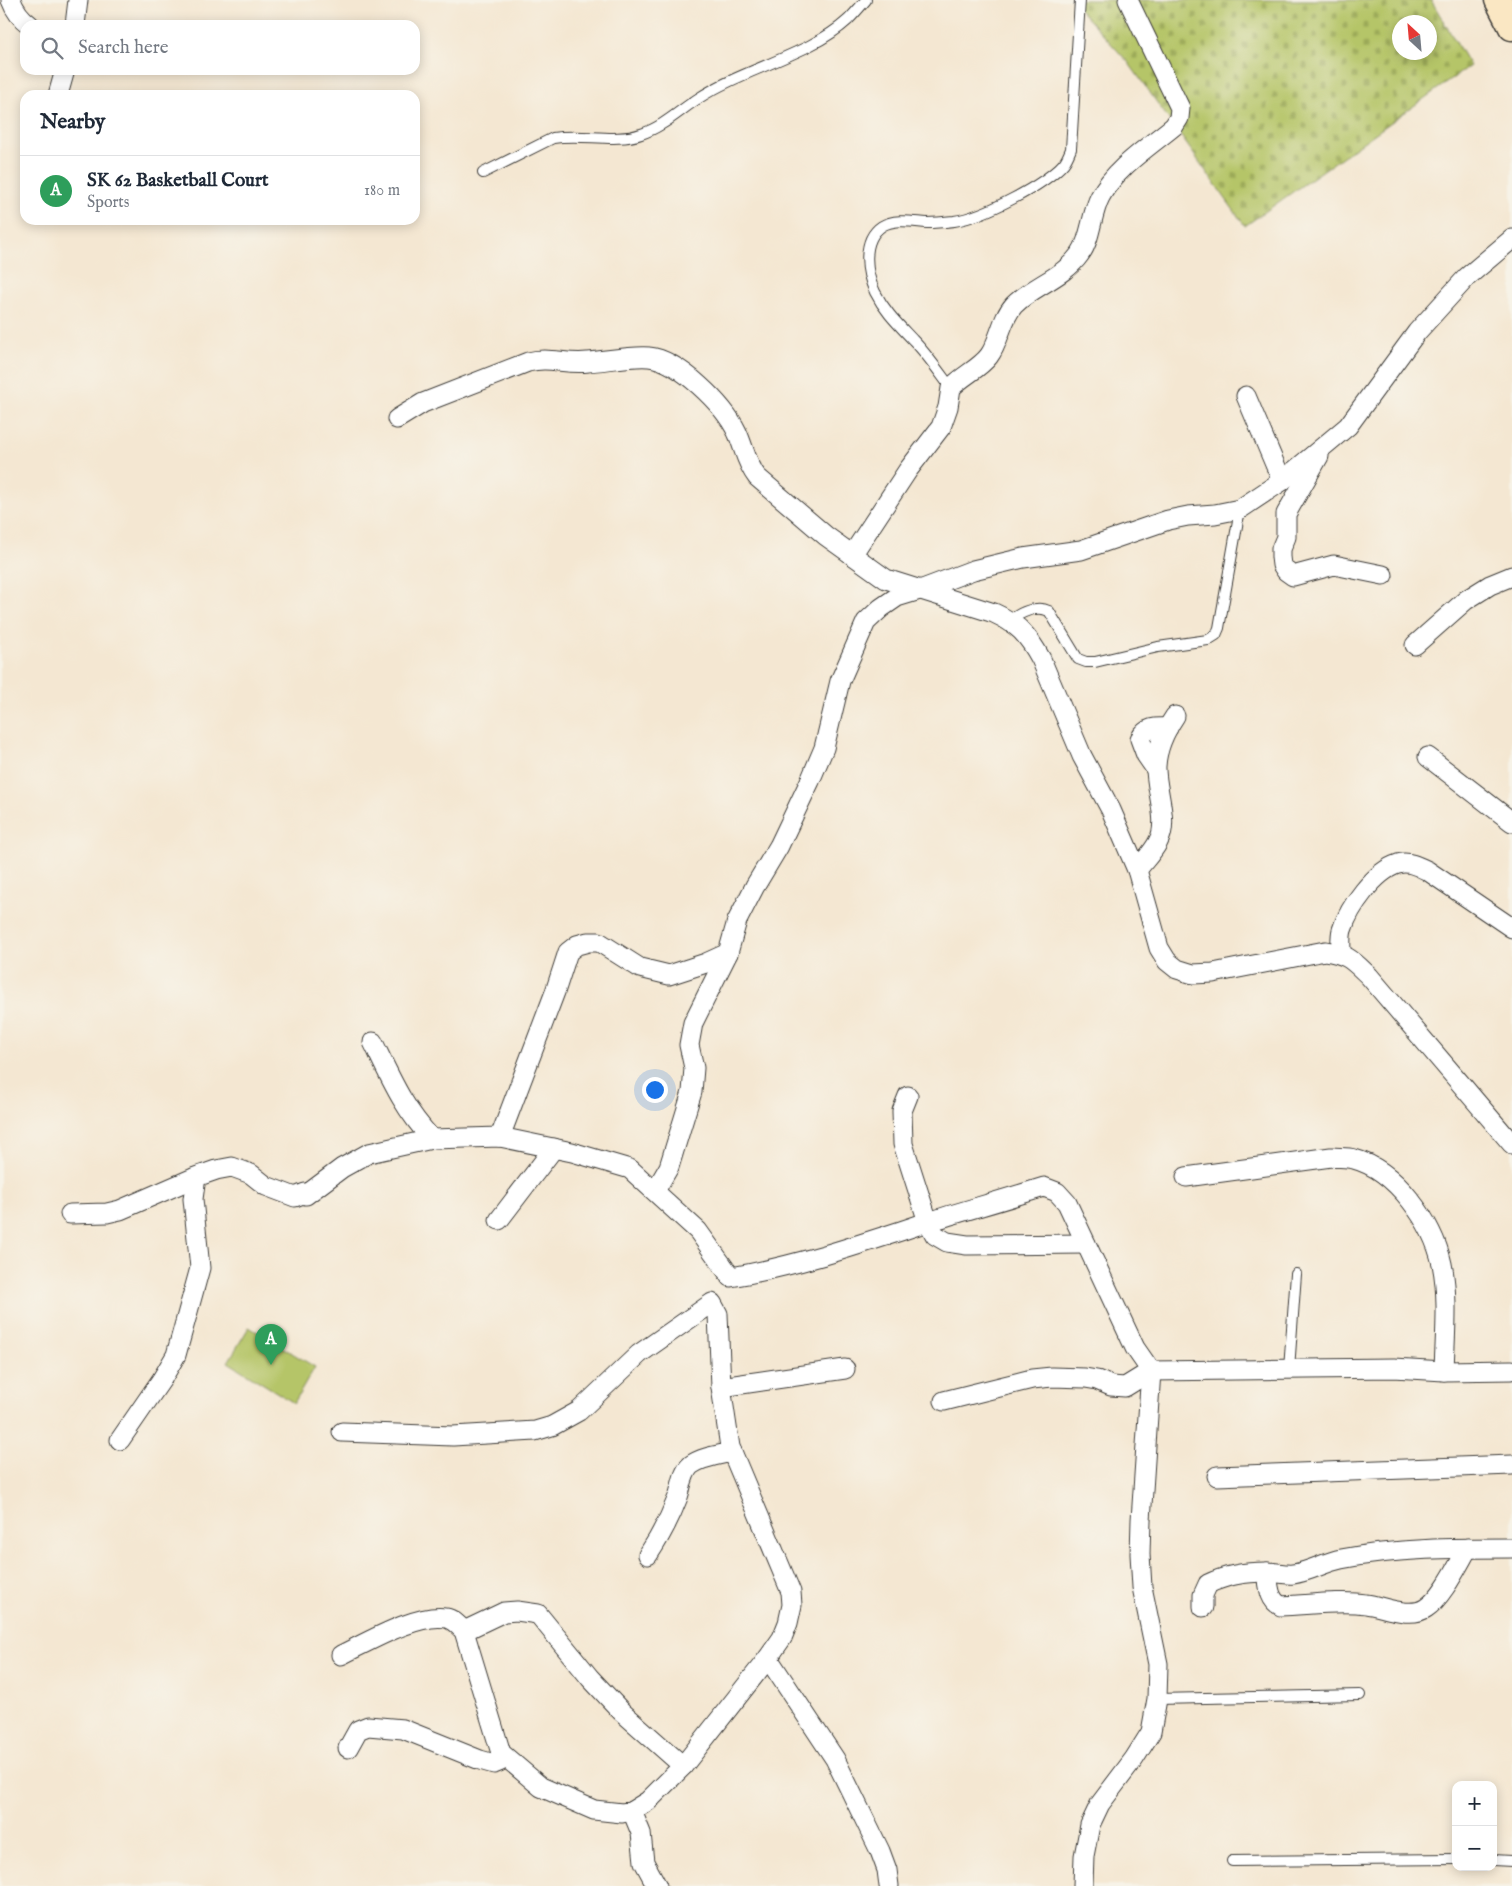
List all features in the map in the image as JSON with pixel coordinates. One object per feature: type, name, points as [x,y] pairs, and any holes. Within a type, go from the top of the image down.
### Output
[{"type":"main road","points":[[1499,0],[1512,26]]},
{"type":"street","points":[[11,0],[14,10],[24,20]]},
{"type":"street","points":[[76,20],[78,0]]},
{"type":"street","points":[[852,556],[908,470],[941,427],[948,407],[951,388],[988,357],[1008,314],[1015,305],[1026,295],[1063,272],[1081,253],[1086,244],[1093,214],[1106,188],[1116,174],[1174,126],[1179,118],[1180,108],[1128,0]]},
{"type":"street","points":[[59,90],[64,75]]},
{"type":"street","points":[[655,1191],[669,1167],[692,1092],[694,1068],[689,1045],[693,1022],[728,953],[737,921],[778,846],[814,773],[824,748],[840,681],[866,622],[897,597],[973,570],[1023,558],[1081,550],[1182,517],[1215,514],[1240,509],[1282,481],[1348,426],[1417,332],[1467,277],[1512,239]]},
{"type":"street","points":[[397,419],[424,403],[541,358],[576,364],[647,356],[662,359],[677,368],[715,402],[728,418],[736,431],[751,470],[757,477],[852,556],[886,579],[994,613],[1010,621],[1027,637],[1041,659],[1082,756],[1111,810],[1137,870],[1159,948],[1167,960],[1177,969],[1193,974],[1213,973],[1325,952],[1341,954],[1355,963],[1369,976],[1512,1144]]},
{"type":"street","points":[[1246,396],[1282,481]]},
{"type":"street","points":[[1325,446],[1286,514],[1286,537],[1281,549],[1282,565],[1289,574],[1294,576],[1334,565],[1383,575]]},
{"type":"street","points":[[1415,646],[1466,600],[1490,585],[1512,576]]},
{"type":"street","points":[[1137,870],[1159,842],[1162,827],[1155,768],[1146,755],[1140,739],[1143,733],[1148,730],[1171,722]]},
{"type":"street","points":[[1428,757],[1512,822]]},
{"type":"street","points":[[1341,954],[1342,931],[1352,910],[1371,881],[1399,863],[1413,864],[1428,870],[1512,928]]},
{"type":"street","points":[[500,1137],[555,992],[568,952],[577,945],[599,942],[640,968],[669,976],[706,964],[728,953]]},
{"type":"street","points":[[373,1042],[399,1097],[432,1139]]},
{"type":"street","points":[[908,1096],[902,1111],[903,1144],[928,1222],[935,1235],[947,1242],[960,1244],[1086,1244]]},
{"type":"street","points":[[70,1214],[106,1213],[120,1210],[196,1177],[232,1167],[251,1174],[266,1186],[295,1197],[306,1195],[342,1168],[369,1153],[432,1139],[500,1137],[554,1148],[630,1169],[698,1231],[731,1276]]},
{"type":"street","points":[[499,1220],[554,1148]]},
{"type":"street","points":[[1186,1177],[1331,1157],[1354,1159],[1376,1169],[1398,1186],[1418,1210],[1435,1242],[1442,1263],[1445,1294],[1444,1371]]},
{"type":"street","points":[[120,1440],[162,1379],[176,1355],[200,1268],[193,1199],[196,1177]]},
{"type":"street","points":[[342,1432],[453,1436],[535,1431],[552,1426],[580,1412],[628,1363],[712,1303],[731,1276],[768,1270],[866,1244],[928,1222],[1044,1187],[1057,1192],[1067,1203],[1135,1348],[1152,1371],[1140,1554],[1142,1587],[1158,1664],[1157,1699],[1151,1732],[1134,1759],[1100,1804],[1090,1825],[1084,1856],[1083,1886]]},
{"type":"street","points":[[501,1753],[541,1787],[594,1810],[622,1813],[632,1811],[648,1801],[683,1766],[782,1638],[792,1605],[791,1592],[732,1452],[726,1430],[721,1387],[718,1314],[712,1303]]},
{"type":"street","points":[[944,1401],[1032,1379],[1052,1377],[1085,1378],[1097,1380],[1111,1386],[1125,1387],[1152,1371],[1289,1368],[1394,1368],[1444,1371],[1512,1370]]},
{"type":"street","points":[[721,1387],[845,1369]]},
{"type":"street","points":[[648,1555],[661,1536],[678,1496],[686,1470],[701,1460],[732,1452]]},
{"type":"street","points":[[1217,1476],[1512,1465]]},
{"type":"street","points":[[1203,1607],[1204,1595],[1208,1584],[1221,1578],[1238,1574],[1267,1572],[1292,1574],[1338,1559],[1356,1556],[1468,1548],[1512,1548]]},
{"type":"street","points":[[1267,1572],[1272,1598],[1275,1603],[1281,1606],[1364,1603],[1414,1612],[1426,1608],[1447,1584],[1468,1548]]},
{"type":"street","points":[[464,1631],[504,1612],[517,1611],[538,1614],[590,1678],[622,1712],[683,1766]]},
{"type":"street","points":[[341,1655],[414,1622],[432,1618],[448,1618],[464,1631],[501,1753],[499,1762],[494,1764],[403,1730],[368,1726],[358,1730],[348,1748]]},
{"type":"street","points":[[768,1658],[835,1759],[880,1851],[887,1870],[889,1886]]},
{"type":"street","points":[[632,1811],[641,1833],[644,1862],[657,1886]]},
{"type":"lane","points":[[484,172],[553,138],[565,136],[622,137],[639,135],[652,130],[699,97],[815,42],[847,20],[866,0]]},
{"type":"lane","points":[[951,388],[914,340],[895,322],[875,292],[869,275],[868,246],[874,234],[882,226],[894,222],[929,223],[956,221],[983,212],[1042,182],[1066,161],[1070,149],[1080,0]]},
{"type":"lane","points":[[1010,621],[1029,611],[1044,609],[1049,611],[1078,658],[1086,662],[1095,662],[1158,647],[1208,640],[1216,635],[1220,628],[1240,509]]},
{"type":"lane","points":[[1289,1368],[1296,1274]]},
{"type":"lane","points":[[1157,1699],[1360,1694]]},
{"type":"lane","points":[[1232,1861],[1452,1859]]},
{"type":"lane","points":[[1497,1860],[1512,1861]]},
{"type":"green space","points":[[1071,0],[1431,0],[1470,66],[1245,226],[1128,62]]},
{"type":"green space","points":[[249,1327],[315,1367],[294,1403],[228,1362]]},
{"type":"place","name":"SK 62 Basketball Court","points":[[271,1365]]}]
